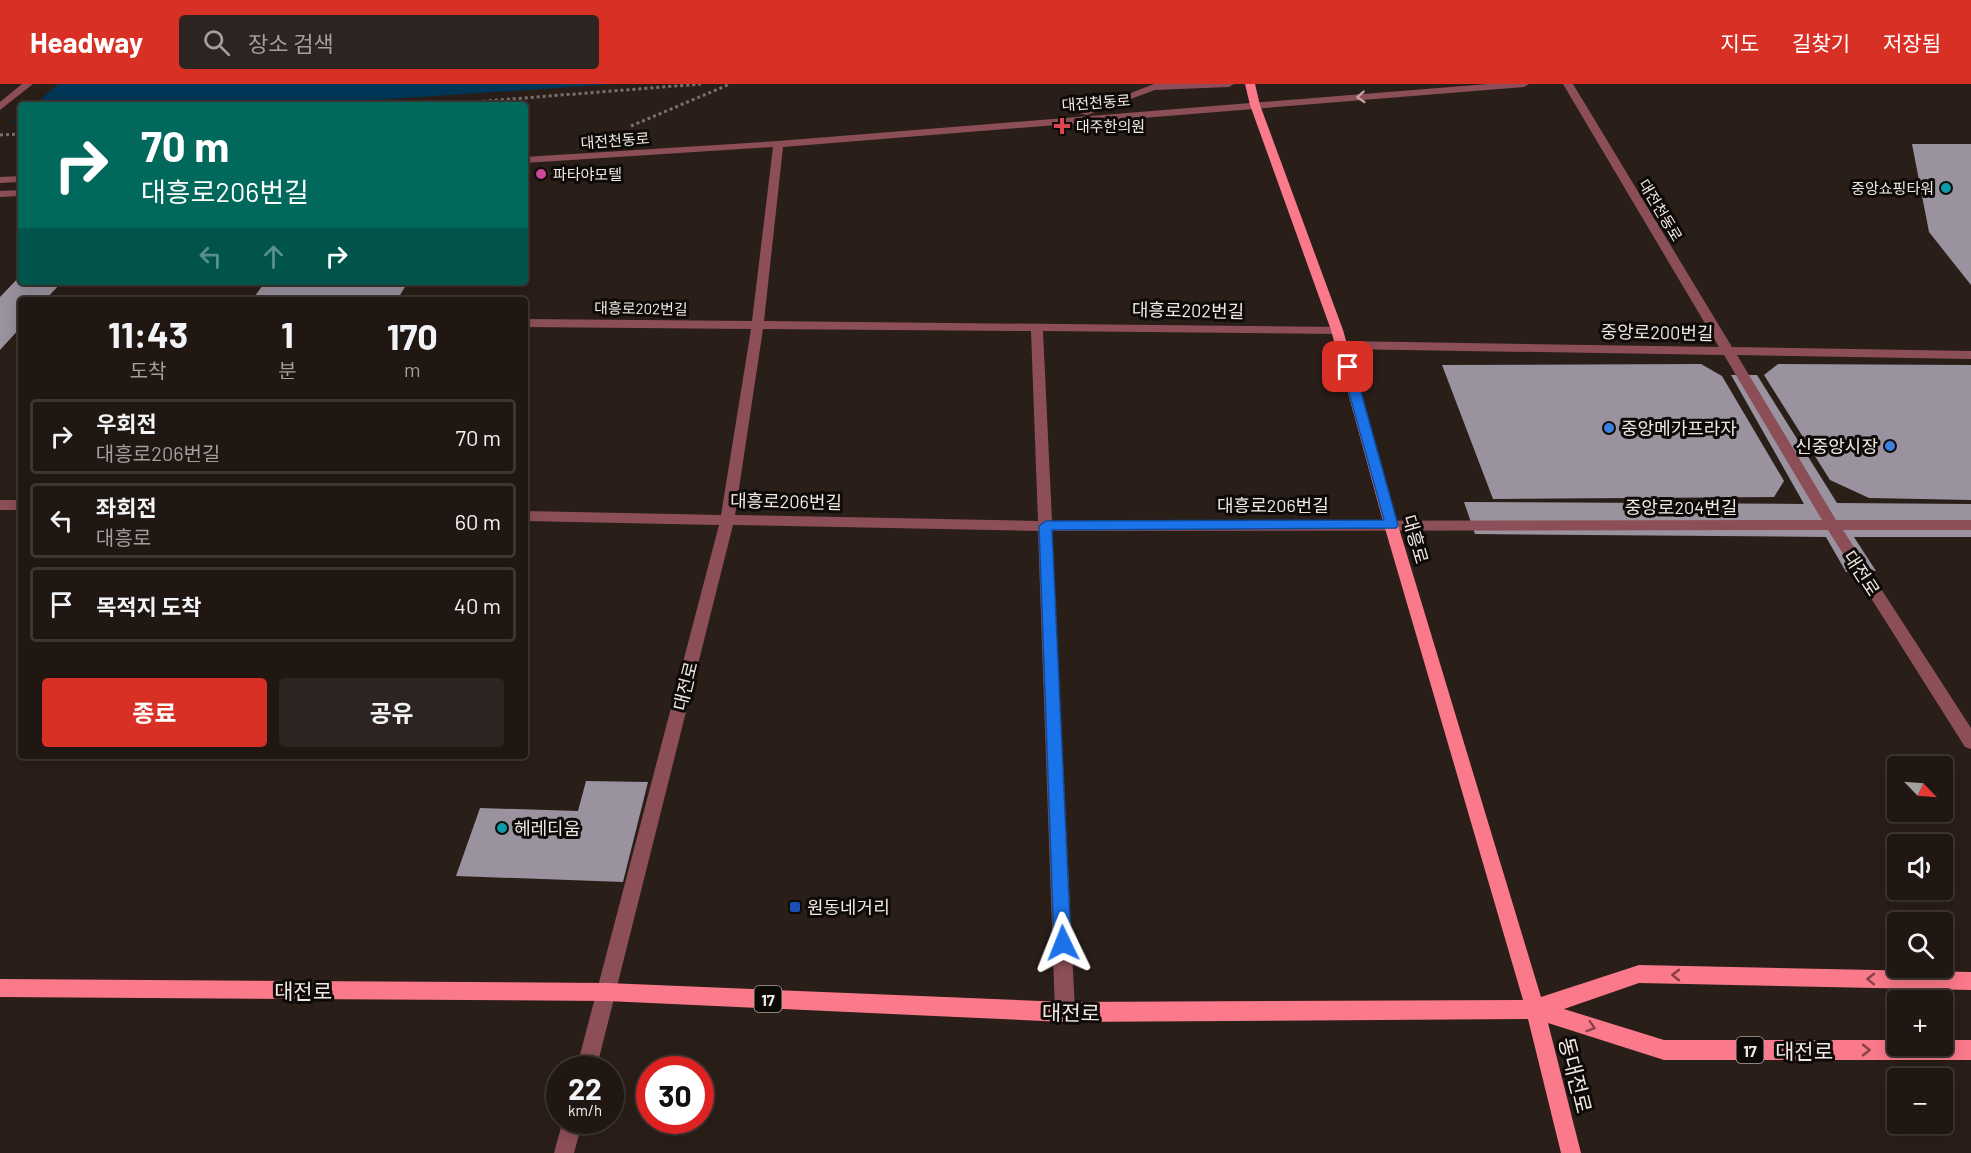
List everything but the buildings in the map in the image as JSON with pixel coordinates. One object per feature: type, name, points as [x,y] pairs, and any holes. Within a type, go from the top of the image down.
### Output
[{"type":"main road","name":"대흥로","points":[[1252,94],[1342,345],[1392,525],[1535,1009]]},
{"type":"main road","name":"대전로","points":[[1535,1009],[1639,974],[1971,981]]},
{"type":"main road","name":"대전로","points":[[0,988],[607,992],[1065,1012],[1535,1009],[1664,1050],[1971,1050]]},
{"type":"main road","name":"동대전로","points":[[1535,1009],[1571,1153]]},
{"type":"street","points":[[0,107],[28,84]]},
{"type":"street","points":[[1064,120],[1154,87],[1229,84]]},
{"type":"street","name":"대전천동로","points":[[528,160],[778,144],[1064,120],[1252,94],[1524,84]]},
{"type":"street","name":"대전천동로","points":[[1568,84],[1832,525]]},
{"type":"street","points":[[727,520],[757,326],[778,144]]},
{"type":"street","points":[[0,180],[18,179]]},
{"type":"street","points":[[0,194],[18,193]]},
{"type":"street","name":"대흥로202번길","points":[[528,323],[1337,330]]},
{"type":"street","points":[[1038,327],[1065,1012]]},
{"type":"street","name":"중앙로200번길","points":[[1342,345],[1971,355]]},
{"type":"street","points":[[0,505],[18,505]]},
{"type":"street","name":"대흥로206번길","points":[[528,516],[1046,526],[1392,525]]},
{"type":"street","name":"대전로","points":[[590,1056],[727,520]]},
{"type":"street","name":"중앙로204번길","points":[[1392,525],[1971,525]]},
{"type":"street","name":"대전로","points":[[1832,525],[1971,742]]},
{"type":"street","points":[[564,1153],[569,1134]]},
{"type":"path","points":[[468,102],[646,86],[701,84]]},
{"type":"path","points":[[629,127],[730,84]]},
{"type":"path","points":[[0,135],[18,134]]},
{"type":"water","points":[[32,84],[615,84],[346,102],[18,102],[18,123],[0,123]]},
{"type":"pier","points":[[0,84],[58,84],[37,102],[18,102],[18,118],[9,126],[0,126]]},
{"type":"place","name":"대주한의원","points":[[1062,126]]},
{"type":"place","name":"파타야모텔","points":[[541,174]]},
{"type":"place","name":"중앙쇼핑타워","points":[[1946,188]]},
{"type":"place","name":"중앙메가프라자","points":[[1609,428]]},
{"type":"place","name":"신중앙시장","points":[[1890,446]]},
{"type":"place","name":"헤레디움","points":[[502,828]]},
{"type":"place","name":"원동네거리","points":[[795,907]]},
{"type":"route","points":[[1063,943],[1046,526],[1392,525],[1348,367]]}]
